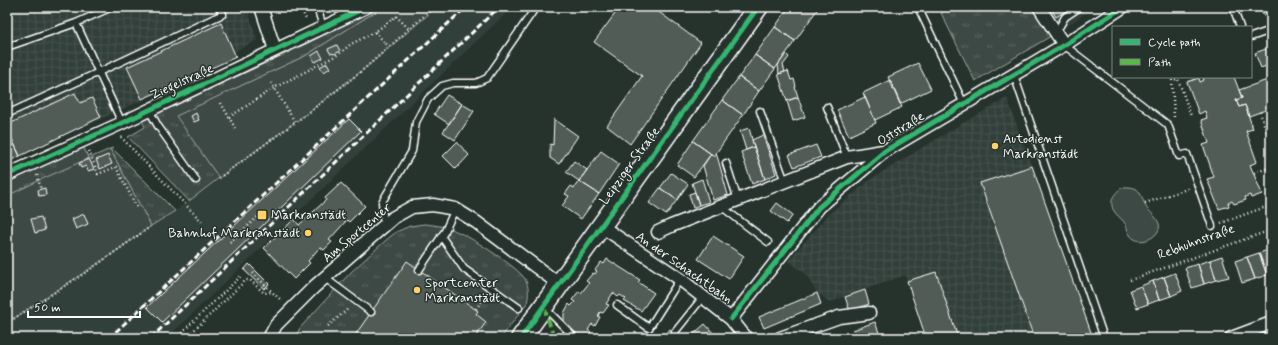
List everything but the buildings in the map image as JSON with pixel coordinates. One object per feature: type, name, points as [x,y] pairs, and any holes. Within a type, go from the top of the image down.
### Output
[{"type":"main road","name":"Leipziger Straße","points":[[522,338],[559,284],[758,7]]},
{"type":"street","points":[[261,7],[275,50]]},
{"type":"street","name":"Ziegelstraße","points":[[7,175],[122,123],[366,7]]},
{"type":"street","points":[[1039,7],[1064,45]]},
{"type":"street","name":"Oststraße","points":[[731,319],[819,206],[884,151],[1064,45],[1123,7]]},
{"type":"street","name":"Oststraße","points":[[658,232],[848,157],[884,151]]},
{"type":"street","name":"Am Sportcenter","points":[[269,338],[276,325],[325,278],[394,217],[412,207],[433,204],[455,208],[559,284]]},
{"type":"street","name":"An der Schachtbahn","points":[[601,226],[680,279],[731,319],[746,338]]},
{"type":"street","points":[[780,338],[839,317],[869,313]]},
{"type":"street","points":[[1231,338],[1252,334],[1271,323]]},
{"type":"lane","points":[[7,47],[76,23],[112,7]]},
{"type":"lane","points":[[7,114],[223,14],[219,7]]},
{"type":"lane","points":[[317,7],[323,27]]},
{"type":"lane","points":[[384,226],[382,202],[412,151],[416,122],[428,99],[442,86],[453,83],[476,83],[487,78],[536,7]]},
{"type":"lane","points":[[918,7],[964,104]]},
{"type":"lane","points":[[1056,32],[1065,17],[1080,7]]},
{"type":"lane","points":[[1234,7],[1240,26]]},
{"type":"lane","points":[[1263,7],[1271,19]]},
{"type":"lane","points":[[76,23],[122,123]]},
{"type":"lane","points":[[1252,37],[1271,30]]},
{"type":"lane","points":[[1064,45],[1168,125],[1179,156],[1187,154],[1212,226]]},
{"type":"lane","points":[[1014,75],[1104,338]]},
{"type":"lane","points":[[827,107],[848,157]]},
{"type":"lane","points":[[149,110],[158,126],[196,180]]},
{"type":"lane","points":[[760,111],[785,182]]},
{"type":"lane","points":[[726,163],[738,200]]},
{"type":"lane","points":[[722,206],[768,242]]},
{"type":"lane","points":[[419,270],[445,231],[455,208]]},
{"type":"lane","points":[[442,236],[464,269],[519,308]]},
{"type":"lane","points":[[325,278],[371,312]]},
{"type":"lane","points":[[617,305],[649,328],[680,279]]},
{"type":"lane","points":[[675,332],[703,297]]},
{"type":"lane","points":[[544,307],[575,338]]},
{"type":"path","points":[[219,178],[364,70],[432,9],[428,7]]},
{"type":"path","points":[[228,117],[274,88],[339,54],[351,44],[375,32],[396,16],[409,29]]},
{"type":"path","points":[[375,32],[389,47]]},
{"type":"path","points":[[1168,125],[1175,122],[1172,80],[1178,79],[1191,116]]},
{"type":"path","points":[[271,83],[295,122]]},
{"type":"path","points":[[221,103],[235,128]]},
{"type":"path","points":[[1260,112],[1271,145]]},
{"type":"path","points":[[123,139],[203,223]]},
{"type":"path","points":[[84,140],[98,174],[116,167],[137,208]]},
{"type":"path","points":[[1254,173],[1271,167]]},
{"type":"path","points":[[1145,203],[1198,185]]},
{"type":"path","points":[[1212,226],[1271,205]]},
{"type":"path","points":[[230,242],[259,216]]},
{"type":"path","points":[[7,323],[88,271],[150,228]]},
{"type":"path","points":[[253,273],[291,310]]},
{"type":"path","points":[[176,338],[242,275]]},
{"type":"path","points":[[186,338],[246,280],[250,280],[264,293],[272,292]]},
{"type":"path","points":[[476,309],[491,288]]},
{"type":"path","points":[[328,326],[356,302]]},
{"type":"shaded area","points":[[7,7],[247,7],[257,40],[234,52],[236,57],[7,162]]},
{"type":"shaded area","points":[[437,7],[513,7],[167,338],[7,338],[7,323],[175,211],[363,70]]},
{"type":"shaded area","points":[[1039,7],[1095,7],[1056,33]]},
{"type":"shaded area","points":[[1007,98],[1093,338],[926,338],[905,275],[830,302],[817,293],[805,273],[788,261],[829,214],[871,179]]},
{"type":"green space","points":[[380,7],[383,7],[305,56],[177,116],[219,178],[189,201],[128,137],[145,127],[142,121],[300,47]]},
{"type":"green space","points":[[383,7],[437,7],[363,70],[219,178],[176,116],[305,56]]},
{"type":"green space","points":[[952,7],[1039,7],[1056,33],[975,81],[941,13]]},
{"type":"green space","points":[[83,146],[89,159],[7,196],[7,182]]},
{"type":"green space","points":[[112,148],[175,211],[151,226],[110,149]]},
{"type":"green space","points":[[110,149],[151,226],[108,257],[7,323],[7,196]]},
{"type":"green space","points":[[1124,187],[1134,188],[1140,192],[1146,207],[1159,223],[1158,231],[1149,239],[1141,241],[1131,237],[1125,223],[1116,214],[1112,207],[1113,197]]},
{"type":"green space","points":[[424,224],[447,228],[466,236],[505,261],[525,279],[528,291],[527,303],[501,338],[295,338],[300,328],[351,272],[385,241],[396,232],[410,226]]},
{"type":"railway","points":[[109,338],[466,7]]},
{"type":"railway","points":[[151,338],[499,7]]},
{"type":"marked path","points":[[544,307],[554,338]]},
{"type":"cycle path","points":[[7,175],[122,123],[366,7]]},
{"type":"cycle path","points":[[521,338],[758,7]]},
{"type":"cycle path","points":[[731,319],[819,207],[885,151],[1064,45],[1123,7]]},
{"type":"place","name":"Autodienst Markranstädt","points":[[995,146]]},
{"type":"place","name":"Markranstädt","points":[[262,215]]},
{"type":"place","name":"Bahnhof Markranstädt","points":[[308,233]]},
{"type":"place","name":"Sportcenter Markranstädt","points":[[417,290]]}]
